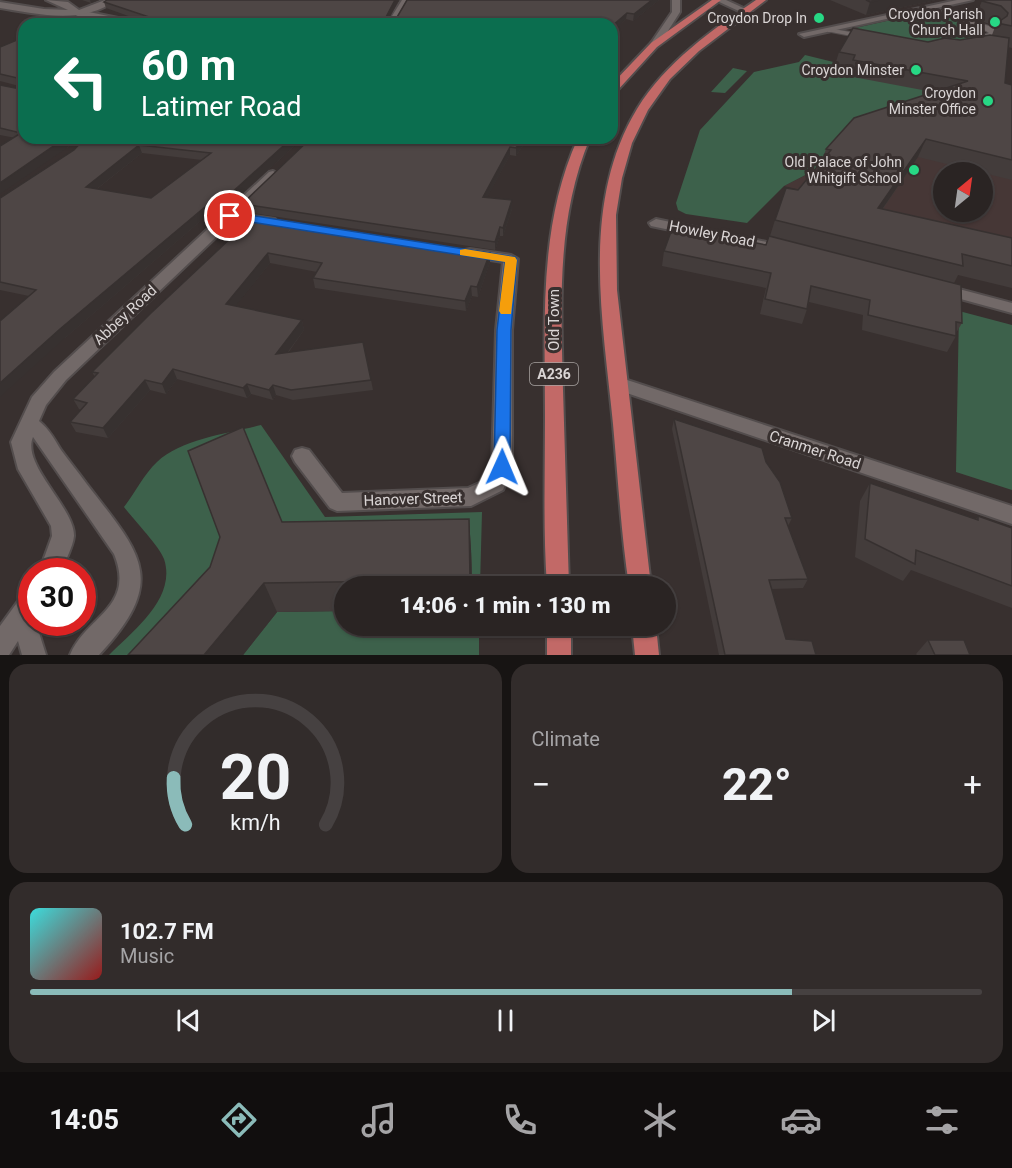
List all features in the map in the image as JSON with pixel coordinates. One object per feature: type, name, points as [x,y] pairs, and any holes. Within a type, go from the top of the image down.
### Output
[{"type":"main road","points":[[618,84],[656,43],[718,0]]},
{"type":"main road","points":[[639,576],[611,319],[610,224],[618,172],[642,110],[667,76],[701,45],[762,0]]},
{"type":"main road","name":"Old Town","points":[[558,576],[554,287],[558,229],[573,164],[581,144]]},
{"type":"main road","points":[[558,636],[559,655]]},
{"type":"main road","points":[[645,636],[647,655]]},
{"type":"street","points":[[50,0],[65,4],[82,14]]},
{"type":"street","points":[[82,14],[112,0]]},
{"type":"street","points":[[395,18],[406,0]]},
{"type":"street","points":[[656,43],[676,12],[676,0]]},
{"type":"street","points":[[718,0],[746,11]]},
{"type":"street","points":[[804,34],[969,0]]},
{"type":"street","points":[[0,5],[102,18]]},
{"type":"street","name":"Abbey Road","points":[[55,558],[63,536],[61,524],[28,469],[21,442],[38,402],[46,390],[287,161]]},
{"type":"street","points":[[230,216],[288,225]]},
{"type":"street","name":"Howley Road","points":[[656,223],[800,253]]},
{"type":"street","name":"Hanover Street","points":[[303,456],[337,502],[471,497],[496,484],[502,467],[504,330],[511,260],[455,251]]},
{"type":"street","points":[[922,285],[1012,308]]},
{"type":"street","name":"Cranmer Road","points":[[618,383],[1012,515]]},
{"type":"street","points":[[30,424],[44,436],[53,454],[123,548],[131,563],[128,597],[114,620],[82,655]]},
{"type":"street","points":[[0,646],[9,621],[27,631],[34,655]]},
{"type":"lane","points":[[931,8],[989,29],[994,33],[982,39],[983,46]]},
{"type":"lane","points":[[74,18],[82,14]]},
{"type":"lane","points":[[831,30],[871,38]]},
{"type":"lane","points":[[973,48],[983,46],[993,48]]},
{"type":"shaded area","name":"Old Palace of John Whitgift School","points":[[962,97],[1012,114],[1012,239],[939,222],[993,222],[993,162],[933,162],[933,221],[784,186]]},
{"type":"green space","points":[[927,12],[983,29],[984,35],[936,47],[854,31],[855,28]]},
{"type":"green space","points":[[805,55],[963,94],[784,186],[747,223],[686,214],[678,210],[676,203],[700,130],[754,72],[799,62]]},
{"type":"green space","points":[[733,68],[747,71],[725,93],[711,92]]},
{"type":"green space","points":[[959,311],[1012,325],[1012,490],[956,472]]},
{"type":"green space","points":[[261,425],[325,517],[482,512],[480,576],[472,576],[471,550],[235,568],[174,655],[109,655],[150,613],[159,600],[166,573],[162,554],[124,507],[157,462],[179,448],[206,438]]},
{"type":"green space","points":[[334,611],[334,636],[479,636],[479,655],[243,655],[277,612]]},
{"type":"building","points":[[107,0],[395,0],[386,18],[152,18],[104,2]]},
{"type":"building","points":[[407,0],[652,0],[634,14],[627,13],[618,21],[618,18],[397,18]]},
{"type":"building","points":[[983,0],[1012,0],[1012,26],[997,23],[1008,13],[1001,6]]},
{"type":"building","points":[[853,28],[928,42],[945,38],[960,40],[990,35],[1009,38],[1005,83],[1012,85],[1012,160],[926,139],[878,208],[1012,238],[1012,266],[962,254],[963,266],[775,220],[786,188],[798,190],[831,150],[826,149],[854,118],[968,81],[853,60],[855,55],[839,52]]},
{"type":"building","points":[[18,40],[18,78],[0,74],[0,47]]},
{"type":"building","points":[[0,85],[18,89],[18,132],[0,128]]},
{"type":"building","points":[[18,135],[18,144],[56,144],[0,183],[0,146]]},
{"type":"building","points":[[80,144],[285,144],[228,196],[224,191],[60,329],[0,383],[0,321],[36,290],[0,282],[0,198],[74,150]],"holes":[[[139,145],[211,153],[151,198],[86,187]]]},
{"type":"building","points":[[305,144],[519,144],[516,148],[510,147],[483,197],[512,200],[503,228],[500,227],[495,242],[242,204]]},
{"type":"building","points":[[248,217],[490,253],[477,287],[471,286],[465,301],[313,278],[322,263],[268,253],[226,304],[302,320],[276,354],[363,342],[371,380],[291,390],[273,385],[269,390],[247,384],[243,388],[173,369],[162,384],[145,380],[103,428],[70,422],[87,403],[73,399],[98,373],[92,372],[251,219]]},
{"type":"building","points":[[673,226],[766,245],[769,236],[961,285],[962,323],[956,322],[956,336],[868,315],[870,300],[811,286],[807,309],[765,299],[771,273],[664,251]]},
{"type":"building","points":[[674,419],[762,448],[766,462],[780,482],[792,518],[785,518],[808,579],[769,580],[786,639],[812,641],[816,655],[725,655]]},
{"type":"building","points":[[243,427],[282,522],[469,519],[470,576],[334,576],[334,582],[264,583],[204,655],[128,655],[210,567],[220,537],[188,451]]},
{"type":"building","points":[[870,483],[978,520],[978,516],[1012,528],[1012,586],[916,550],[915,564],[865,539]]},
{"type":"building","points":[[928,640],[964,640],[970,655],[935,655]]},
{"type":"slow traffic","points":[[465,252],[511,260],[506,311]]},
{"type":"place","name":"Croydon Drop In","points":[[819,18]]},
{"type":"place","name":"Croydon Parish Church Hall","points":[[995,22]]},
{"type":"place","name":"Croydon Minster","points":[[916,70]]},
{"type":"place","name":"Croydon Minster Office","points":[[988,101]]},
{"type":"place","name":"Old Palace of John Whitgift School","points":[[914,170]]},
{"type":"route","points":[[230,216],[511,260],[504,330],[502,467]]}]
